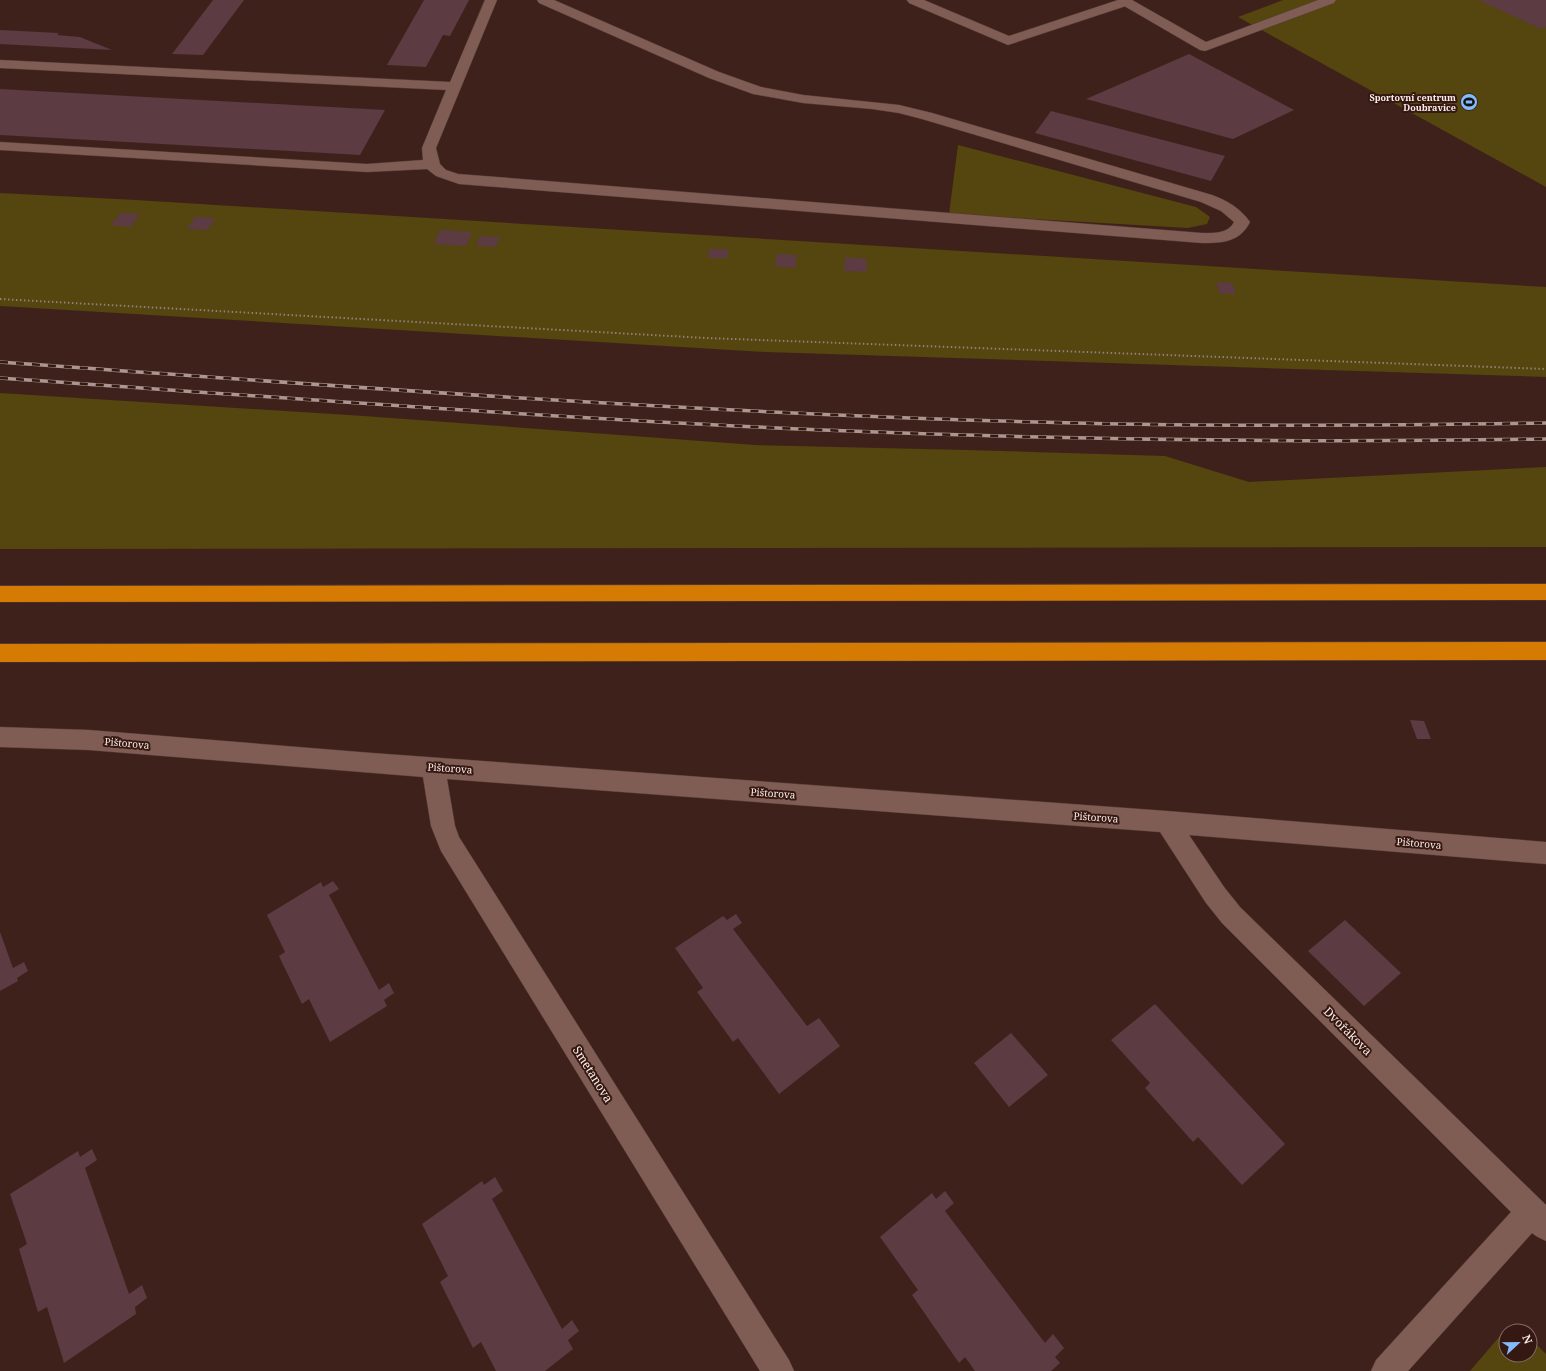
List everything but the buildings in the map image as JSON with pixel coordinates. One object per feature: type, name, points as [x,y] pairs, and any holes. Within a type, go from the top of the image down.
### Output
[{"type":"highway","points":[[0,594],[1546,592]]},
{"type":"highway","points":[[0,653],[1546,651]]},
{"type":"street","points":[[491,0],[430,148],[429,157],[431,164],[441,174],[459,179],[1202,238],[1216,238],[1230,235],[1239,229],[1242,222],[1237,214],[1225,206],[1193,194],[926,116],[872,105],[779,95],[736,84],[543,0]]},
{"type":"street","points":[[913,0],[1008,41],[1124,1],[1205,47],[1330,0]]},
{"type":"street","points":[[0,64],[455,86]]},
{"type":"street","points":[[0,146],[368,168],[431,164]]},
{"type":"street","name":"Pištorova","points":[[0,737],[89,740],[1167,822],[1546,853]]},
{"type":"street","name":"Smetanova","points":[[434,767],[443,826],[450,843],[778,1371]]},
{"type":"street","name":"Dvořákova","points":[[1167,822],[1215,895],[1231,915],[1539,1219]]},
{"type":"street","points":[[1387,1371],[1539,1219]]},
{"type":"path","points":[[0,298],[706,338],[1546,369]]},
{"type":"shaded area","name":"Sportovní centrum Doubravice","points":[[1283,0],[1546,0],[1546,187],[1238,17]]},
{"type":"shaded area","points":[[958,145],[1196,207],[1210,217],[1207,224],[1188,228],[949,214]]},
{"type":"shaded area","points":[[0,193],[136,200],[1546,287],[1546,377],[766,352],[0,306]]},
{"type":"shaded area","points":[[0,393],[364,416],[755,445],[1165,456],[1249,482],[1546,467],[1546,547],[0,549]]},
{"type":"shaded area","points":[[1498,1338],[1498,1363],[1538,1363],[1538,1346],[1546,1354],[1546,1371],[1470,1371]]},
{"type":"railway","points":[[0,362],[501,397],[876,417],[1070,423],[1206,425],[1546,423]]},
{"type":"railway","points":[[0,378],[308,400],[823,430],[1184,440],[1365,441],[1546,439]]},
{"type":"place","name":"Sportovní centrum Doubravice","points":[[1469,102]]}]
